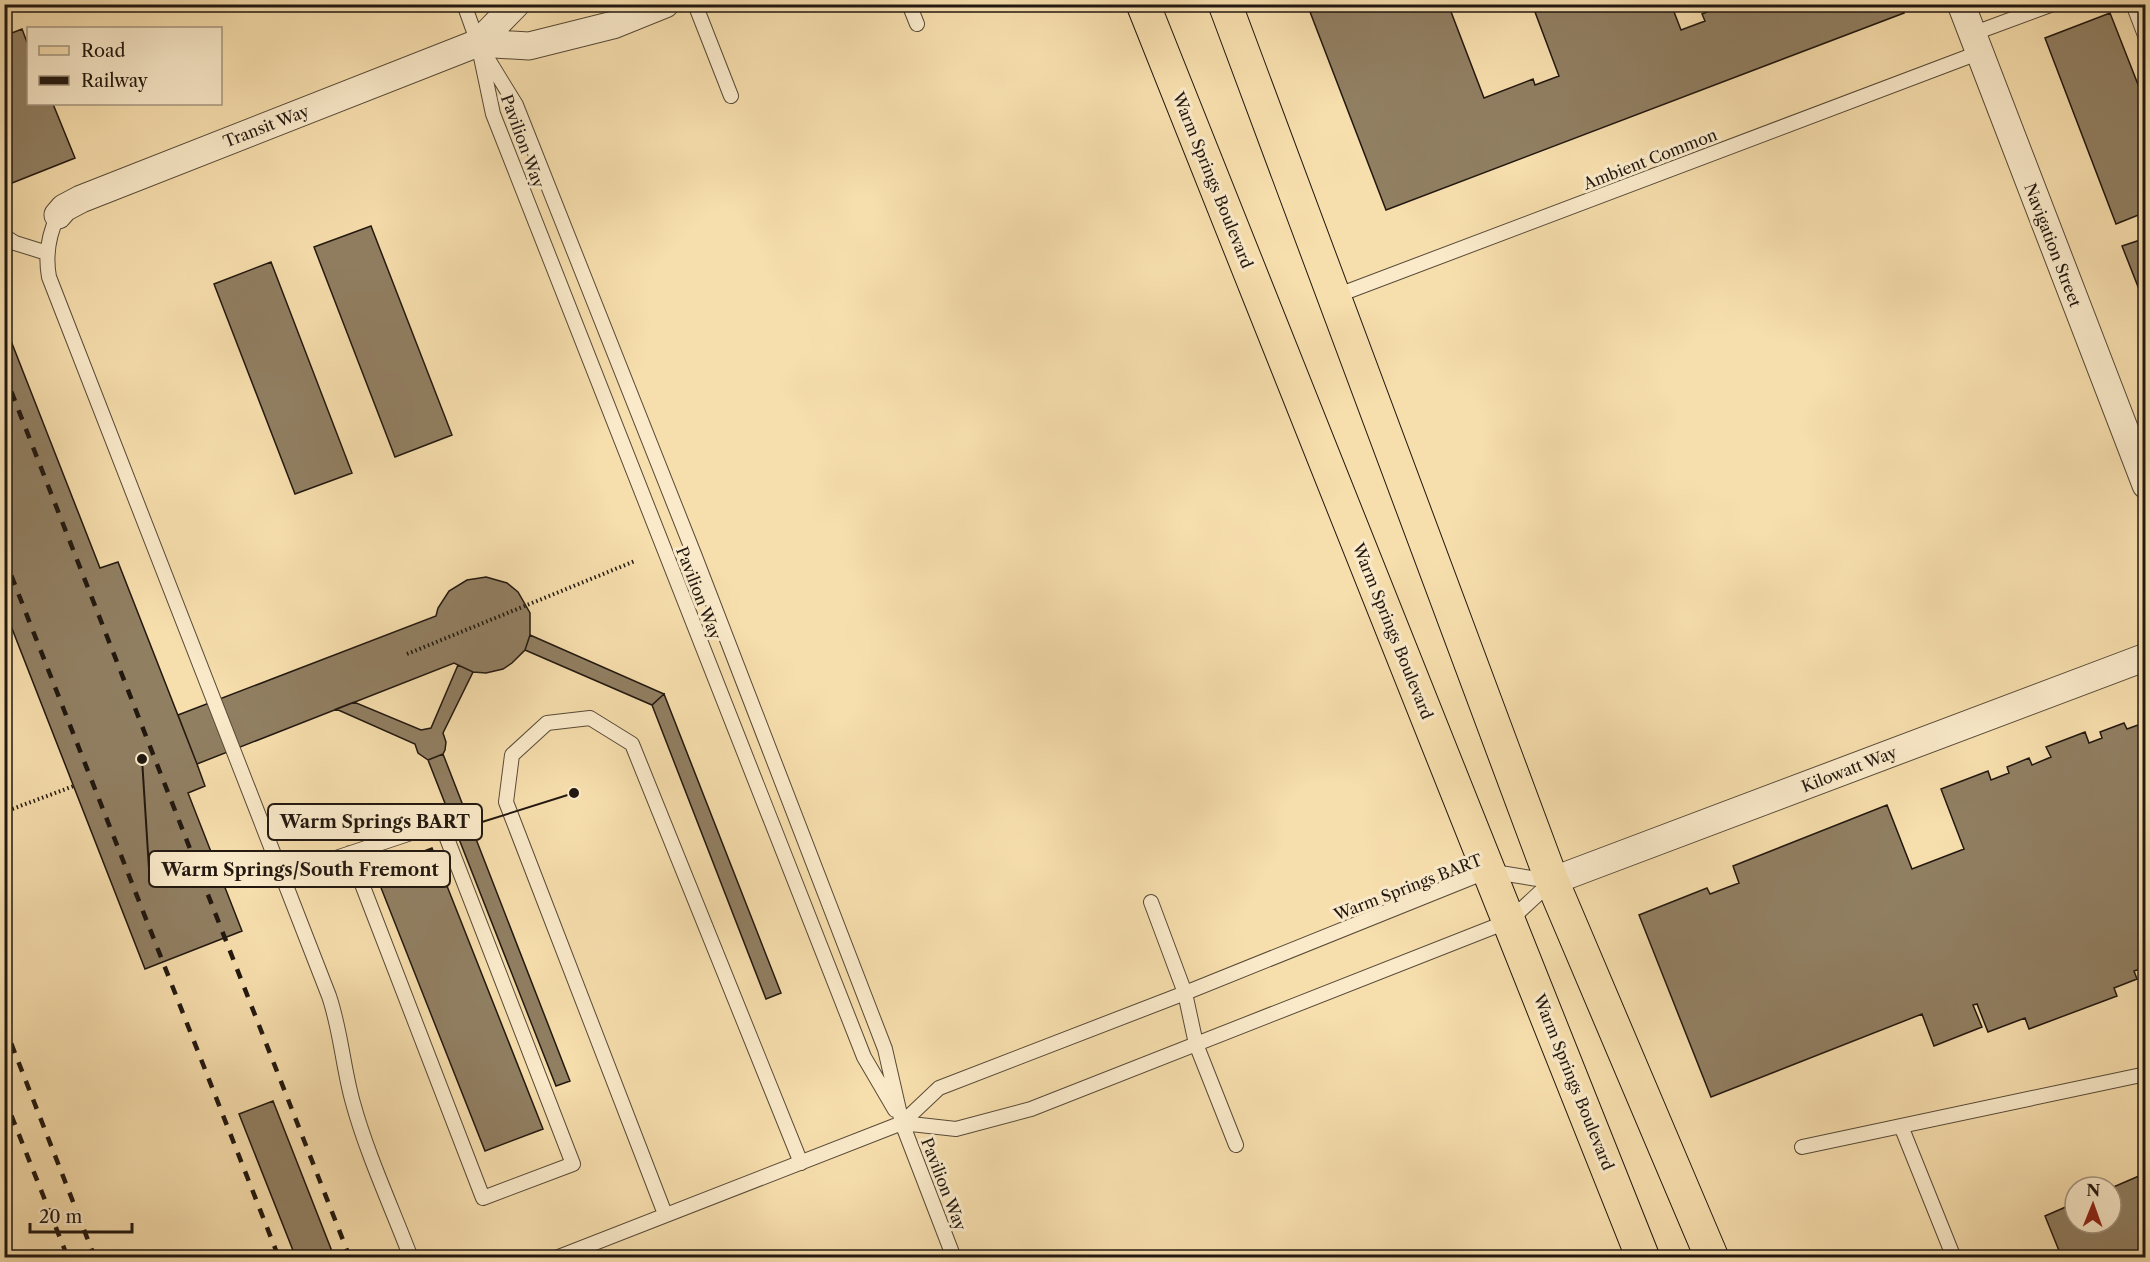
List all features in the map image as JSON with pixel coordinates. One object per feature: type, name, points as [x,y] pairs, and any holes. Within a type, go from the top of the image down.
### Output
[{"type":"main road","name":"Warm Springs Boulevard","points":[[1143,4],[1643,1257]]},
{"type":"main road","points":[[1225,4],[1552,882],[1712,1257]]},
{"type":"street","name":"Transit Way","points":[[58,215],[64,208],[81,199],[478,43],[516,4]]},
{"type":"street","name":"Transit Way","points":[[478,43],[529,46],[613,25],[665,4]]},
{"type":"street","name":"Navigation Street","points":[[1961,4],[2145,485]]},
{"type":"street","name":"Kilowatt Way","points":[[1552,882],[2145,657]]},
{"type":"lane","points":[[464,4],[478,43]]},
{"type":"lane","points":[[695,4],[731,96]]},
{"type":"lane","points":[[909,4],[917,24]]},
{"type":"lane","name":"Ambient Common","points":[[1333,297],[1975,43],[2053,4]]},
{"type":"lane","points":[[2133,4],[2145,38]]},
{"type":"lane","name":"Pavilion Way","points":[[478,43],[493,114],[864,1057],[902,1123]]},
{"type":"lane","name":"Pavilion Way","points":[[478,43],[516,105],[702,574],[885,1049],[902,1123],[954,1257]]},
{"type":"lane","points":[[58,215],[49,238],[47,253],[49,278],[335,1013],[348,1085],[358,1122],[411,1257]]},
{"type":"lane","points":[[4,236],[15,243],[47,253]]},
{"type":"lane","points":[[665,1214],[506,802],[512,755],[548,723],[590,718],[632,744],[801,1163]]},
{"type":"lane","points":[[282,876],[350,853],[441,823],[573,1164],[483,1198],[350,853]]},
{"type":"lane","name":"Warm Springs BART","points":[[902,1123],[939,1088],[1185,993],[1488,871],[1552,882]]},
{"type":"lane","points":[[556,1257],[902,1123],[956,1129],[1020,1112],[1509,921],[1552,882]]},
{"type":"lane","points":[[1151,902],[1185,993],[1196,1044],[1236,1145]]},
{"type":"lane","points":[[1802,1147],[2145,1074]]},
{"type":"lane","points":[[1902,1126],[1954,1257]]},
{"type":"path","points":[[407,654],[635,561]]},
{"type":"path","points":[[4,812],[74,786]]},
{"type":"building","points":[[1307,4],[1448,4],[1484,98],[1533,79],[1535,85],[1559,76],[1532,4],[1671,4],[1681,30],[1705,21],[1702,14],[1727,4],[1738,4],[1739,8],[1749,4],[1900,4],[1904,13],[1386,210]]},
{"type":"building","points":[[2110,13],[2146,105],[2146,212],[2116,224],[2045,38]]},
{"type":"building","points":[[22,29],[27,42],[27,105],[53,105],[75,158],[7,185],[4,178],[4,36]]},
{"type":"building","points":[[371,226],[452,435],[395,457],[314,247]]},
{"type":"building","points":[[2146,238],[2146,307],[2122,246]]},
{"type":"building","points":[[271,262],[352,473],[295,494],[214,284]]},
{"type":"building","points":[[4,323],[100,568],[118,562],[205,786],[188,793],[242,931],[145,969],[4,608]]},
{"type":"building","points":[[486,577],[507,583],[518,592],[530,613],[530,635],[525,650],[503,669],[486,673],[473,672],[454,663],[197,764],[178,715],[436,616],[438,608],[449,591],[467,580]]},
{"type":"building","points":[[530,635],[664,694],[652,705],[525,650]]},
{"type":"building","points":[[458,665],[473,672],[443,733],[446,742],[443,754],[428,760],[418,753],[415,744],[336,709],[354,702],[421,730],[431,728]]},
{"type":"building","points":[[664,694],[781,993],[766,999],[652,705]]},
{"type":"building","points":[[2146,722],[2146,967],[2134,971],[2137,979],[2114,988],[2117,996],[2029,1029],[2025,1018],[1988,1032],[1977,1004],[1973,1005],[1982,1027],[1934,1046],[1922,1014],[1711,1097],[1639,915],[1707,888],[1710,894],[1739,883],[1733,866],[1887,805],[1912,869],[1964,849],[1941,789],[1988,771],[1991,780],[2009,773],[2007,767],[2029,758],[2032,765],[2051,757],[2046,747],[2085,732],[2089,743],[2102,738],[2100,732],[2124,723],[2127,729]]},
{"type":"building","points":[[443,754],[570,1081],[556,1086],[428,760]]},
{"type":"building","points":[[432,848],[543,1129],[485,1151],[374,870]]},
{"type":"building","points":[[273,1101],[333,1254],[325,1258],[296,1258],[239,1114]]},
{"type":"building","points":[[2146,1173],[2146,1258],[2062,1258],[2045,1216],[2063,1208],[2063,1235],[2123,1235],[2123,1183]]},
{"type":"railway","points":[[4,373],[350,1258]]},
{"type":"railway","points":[[4,557],[279,1258]]},
{"type":"railway","points":[[4,1025],[95,1258]]},
{"type":"railway","points":[[4,1097],[68,1258]]},
{"type":"place","name":"Warm Springs/South Fremont","points":[[142,759]]},
{"type":"place","name":"Warm Springs BART","points":[[574,793]]}]
